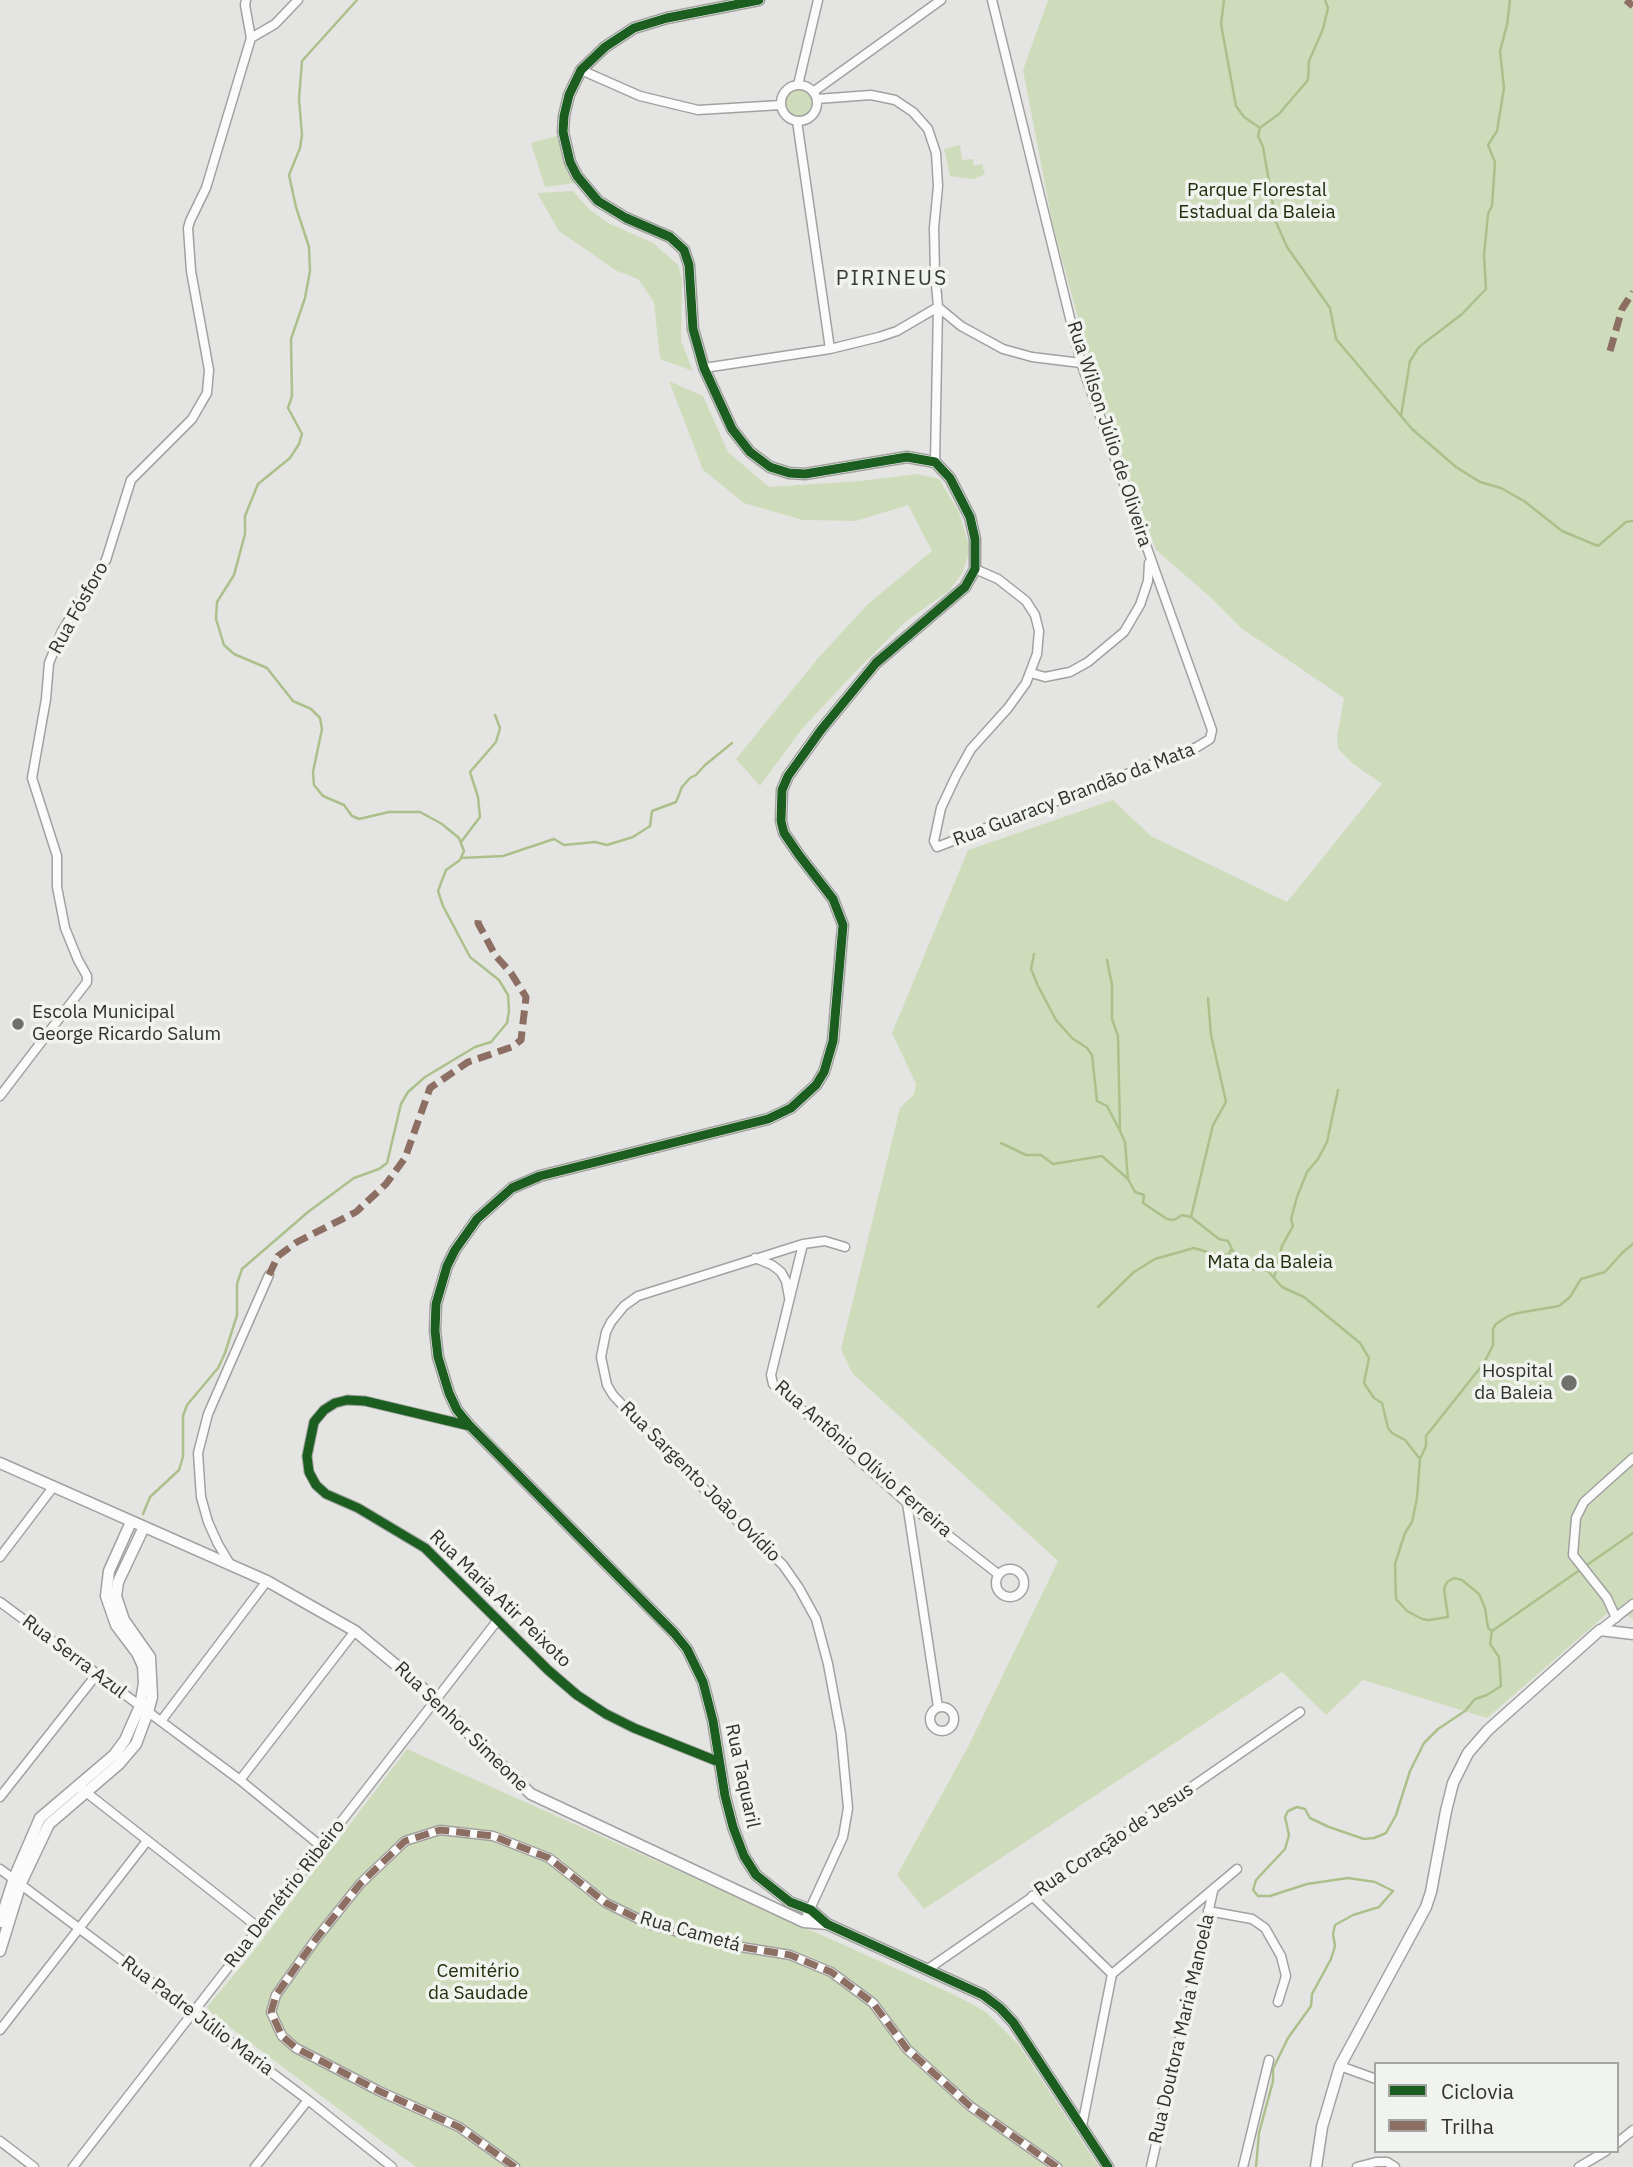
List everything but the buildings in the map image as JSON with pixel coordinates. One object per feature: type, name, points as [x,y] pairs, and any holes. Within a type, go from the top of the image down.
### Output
[{"type":"street","name":"Rua Fósforo","points":[[0,1096],[87,982],[87,976],[65,928],[58,895],[57,856],[32,778],[46,699],[49,663],[62,631],[106,560],[131,480],[192,419],[207,393],[209,370],[191,271],[188,228],[206,188],[251,38],[246,0]]},
{"type":"street","points":[[251,38],[275,24],[298,0]]},
{"type":"street","points":[[759,0],[667,18],[634,29],[605,47],[581,70],[569,95],[564,116],[563,132],[570,162],[582,183],[598,201],[626,218],[670,237],[684,250],[690,265],[693,329],[704,368],[732,429],[750,452],[770,467],[789,473],[805,474],[907,457],[934,462],[950,478],[970,517],[975,539],[975,569],[998,579],[1017,593],[1035,615],[1039,631],[1031,673],[1045,677],[1070,671],[1088,662],[1124,632],[1140,605],[1148,581],[1150,557]]},
{"type":"street","points":[[798,85],[818,0]]},
{"type":"street","points":[[815,95],[941,0]]},
{"type":"street","name":"Rua Wilson Júlio de Oliveira","points":[[992,0],[1081,363],[1212,730],[1210,739]]},
{"type":"street","points":[[581,70],[640,96],[698,110],[781,105]]},
{"type":"street","points":[[798,85],[809,88],[815,95],[817,106],[810,117],[797,121],[786,116],[781,105],[785,91],[798,85]]},
{"type":"street","points":[[815,95],[871,95],[895,100],[913,112],[928,129],[936,153],[938,186],[934,250],[939,307],[934,462]]},
{"type":"street","points":[[797,121],[830,349]]},
{"type":"street","points":[[704,368],[830,349],[897,331],[939,307]]},
{"type":"street","points":[[939,307],[961,326],[1003,349],[1032,357],[1081,363]]},
{"type":"street","name":"Rua Taquaril","points":[[975,569],[965,587],[870,670],[821,730],[788,776],[782,790],[781,821],[784,833],[833,899],[843,925],[833,1041],[824,1072],[804,1097],[791,1108],[768,1119],[540,1176],[512,1188],[489,1207],[455,1250],[440,1285],[435,1331],[442,1375],[457,1410],[687,1649],[703,1682],[733,1828],[744,1856],[755,1874],[790,1902],[811,1910],[827,1924],[983,1995],[1000,2008],[1013,2022],[1108,2167]]},
{"type":"street","name":"Rua Guaracy Brandão da Mata","points":[[1031,673],[1007,708],[971,749],[956,776],[941,808],[934,841],[937,846],[1197,747],[1210,739]]},
{"type":"street","name":"Rua Sargento João Ovídio","points":[[804,1922],[843,1837],[848,1808],[841,1734],[828,1664],[816,1619],[799,1588],[773,1555],[665,1451],[614,1395],[605,1378],[601,1357],[611,1322],[630,1300],[803,1244],[825,1241],[845,1247]]},
{"type":"street","name":"Rua Antônio Olívio Ferreira","points":[[803,1244],[771,1375],[773,1384],[907,1503],[998,1574]]},
{"type":"street","points":[[755,1258],[781,1272],[786,1281],[789,1303]]},
{"type":"street","points":[[230,1564],[208,1522],[200,1485],[198,1453],[208,1414],[269,1275]]},
{"type":"street","name":"Rua Maria Atir Peixoto","points":[[470,1426],[365,1401],[347,1400],[335,1403],[318,1415],[309,1438],[309,1472],[316,1485],[326,1494],[358,1508],[425,1548],[568,1688],[606,1714],[634,1728],[719,1762]]},
{"type":"street","points":[[1616,1618],[1607,1598],[1576,1559],[1576,1518],[1584,1502],[1633,1458]]},
{"type":"street","name":"Rua Senhor Simeone","points":[[0,1463],[267,1581],[355,1631],[393,1662],[531,1794],[804,1922],[827,1924]]},
{"type":"street","points":[[0,1557],[54,1486]]},
{"type":"street","points":[[907,1503],[938,1707]]},
{"type":"street","points":[[0,1922],[18,1881],[49,1824],[82,1789],[119,1764],[136,1744],[144,1709],[143,1666],[137,1653],[116,1625],[106,1596],[109,1571],[131,1522]]},
{"type":"street","points":[[144,1527],[118,1582],[116,1596],[121,1614],[150,1657],[152,1697],[144,1709]]},
{"type":"street","points":[[161,1721],[267,1581]]},
{"type":"street","name":"Rua Serra Azul","points":[[0,1602],[240,1780],[321,1847]]},
{"type":"street","points":[[1316,2167],[1322,2127],[1340,2066],[1426,1907],[1451,1793],[1468,1753],[1488,1730],[1633,1604]]},
{"type":"street","name":"Rua Demétrio Ribeiro","points":[[73,2167],[497,1621]]},
{"type":"street","points":[[1600,1630],[1633,1634]]},
{"type":"street","points":[[240,1780],[355,1631]]},
{"type":"street","points":[[0,1797],[97,1674]]},
{"type":"street","name":"Rua Coração de Jesus","points":[[928,1969],[1300,1712]]},
{"type":"street","points":[[82,1789],[259,1928]]},
{"type":"street","name":"Rua Cametá","points":[[515,2167],[459,2127],[379,2091],[296,2048],[282,2036],[271,2012],[276,1995],[360,1884],[405,1841],[440,1830],[494,1836],[549,1858],[606,1903],[651,1926],[729,1945],[790,1955],[831,1972],[873,2003],[907,2049],[970,2106],[1057,2167]]},
{"type":"street","points":[[0,2030],[147,1841]]},
{"type":"street","name":"Rua Padre Júlio Maria","points":[[0,1869],[307,2099],[392,2167]]},
{"type":"street","points":[[1082,2126],[1112,1974],[1237,1869]]},
{"type":"street","points":[[0,1951],[18,1881]]},
{"type":"street","name":"Rua Doutora Maria Manoela","points":[[1151,2167],[1213,1891]]},
{"type":"street","points":[[1032,1896],[1112,1974]]},
{"type":"street","points":[[1208,1911],[1252,1919],[1265,1928],[1281,1956],[1286,1976],[1278,2002]]},
{"type":"street","points":[[1243,2167],[1269,2060]]},
{"type":"street","points":[[1340,2066],[1374,2079]]},
{"type":"street","points":[[255,2167],[307,2099]]},
{"type":"street","points":[[1619,2141],[1633,2130]]},
{"type":"street","points":[[0,2141],[34,2167]]},
{"type":"street","points":[[1579,2167],[1603,2153]]},
{"type":"street","points":[[1357,2167],[1387,2162],[1395,2167]]},
{"type":"green space","name":"Mata da Baleia","points":[[1048,0],[1633,0],[1633,1619],[1615,1607],[1487,1718],[1363,1680],[1326,1715],[1282,1672],[924,1909],[897,1875],[969,1745],[1058,1561],[852,1373],[841,1349],[900,1108],[914,1094],[916,1084],[892,1033],[968,850],[1113,800],[1151,836],[1287,902],[1382,784],[1352,763],[1338,749],[1337,737],[1344,698],[1241,628],[1156,550],[1099,395],[1053,226],[1023,70]]},
{"type":"green space","points":[[799,87],[811,91],[815,103],[811,115],[799,119],[787,115],[783,103],[787,91]]},
{"type":"green space","points":[[560,135],[575,183],[545,187],[531,143]]},
{"type":"green space","points":[[960,145],[962,160],[973,159],[974,166],[982,164],[985,174],[974,179],[950,176],[944,149]]},
{"type":"green space","points":[[573,191],[589,209],[608,223],[653,243],[678,265],[682,279],[681,341],[693,371],[660,359],[654,302],[638,279],[617,271],[559,231],[537,193]]},
{"type":"green space","points":[[669,381],[703,396],[728,452],[769,487],[917,474],[939,479],[959,512],[970,549],[963,572],[949,591],[906,621],[855,672],[801,730],[760,786],[736,759],[819,657],[868,604],[932,551],[908,505],[856,521],[803,520],[744,503],[703,470]]},
{"type":"green space","name":"Cemitério da Saudade","points":[[407,1749],[955,1995],[986,2012],[1018,2044],[1099,2167],[416,2167],[211,2013],[207,2007],[253,1952]]},
{"type":"waterway","points":[[143,1514],[150,1497],[179,1470],[183,1457],[183,1416],[187,1405],[218,1368],[225,1353],[237,1315],[237,1284],[242,1269],[308,1212],[354,1178],[379,1169],[387,1163],[401,1104],[408,1092],[425,1077],[475,1047],[491,1042],[507,1023],[509,1011],[508,995],[499,980],[470,957],[438,891],[446,870],[460,860],[464,851],[459,838],[442,824],[420,812],[389,812],[359,819],[352,816],[344,805],[323,796],[314,785],[313,772],[322,729],[320,718],[311,709],[293,701],[267,668],[234,654],[224,645],[216,619],[217,602],[234,575],[245,534],[245,516],[258,484],[290,458],[302,434],[288,408],[292,396],[291,339],[305,298],[310,271],[309,247],[289,175],[300,148],[302,135],[299,99],[302,61],[357,0]]},
{"type":"waterway","points":[[1224,0],[1221,24],[1236,106],[1244,117],[1260,128],[1258,136],[1263,147],[1276,222],[1287,247],[1330,308],[1336,339],[1412,429],[1456,467],[1480,482],[1501,488],[1524,501],[1562,531],[1598,546],[1626,522],[1633,521]]},
{"type":"waterway","points":[[1261,127],[1279,114],[1308,80],[1309,61],[1323,29],[1328,8],[1325,0]]},
{"type":"waterway","points":[[1401,416],[1410,361],[1419,347],[1462,314],[1486,289],[1484,255],[1488,214],[1492,206],[1495,162],[1488,145],[1497,131],[1504,88],[1500,51],[1510,0]]},
{"type":"waterway","points":[[461,842],[480,817],[478,797],[470,772],[496,742],[500,728],[495,715]]},
{"type":"waterway","points":[[461,858],[503,856],[554,839],[564,845],[595,842],[607,845],[633,837],[650,826],[652,811],[676,802],[682,787],[690,778],[732,743]]},
{"type":"waterway","points":[[1034,954],[1031,969],[1038,986],[1056,1020],[1092,1055],[1097,1101],[1107,1106],[1119,1129]]},
{"type":"waterway","points":[[1107,960],[1112,985],[1112,1019],[1118,1036],[1120,1131],[1125,1142],[1128,1179],[1135,1192],[1144,1195],[1143,1203],[1167,1219],[1174,1220],[1182,1215],[1191,1217],[1219,1239],[1228,1241],[1237,1259],[1252,1269],[1268,1271],[1282,1287],[1304,1297],[1360,1343],[1369,1358],[1364,1383],[1374,1398],[1382,1403],[1388,1428],[1405,1440],[1420,1459]]},
{"type":"waterway","points":[[1191,1217],[1213,1125],[1226,1102],[1211,1035],[1208,998]]},
{"type":"waterway","points":[[1274,1278],[1282,1246],[1293,1226],[1291,1219],[1297,1197],[1307,1172],[1327,1142],[1338,1090]]},
{"type":"waterway","points":[[1001,1143],[1026,1155],[1041,1155],[1053,1164],[1102,1156],[1128,1179]]},
{"type":"waterway","points":[[1492,1631],[1488,1628],[1485,1608],[1479,1594],[1462,1580],[1454,1578],[1447,1582],[1444,1589],[1448,1617],[1422,1619],[1407,1611],[1396,1599],[1395,1564],[1405,1533],[1412,1522],[1420,1459],[1426,1446],[1426,1436],[1484,1363],[1493,1345],[1493,1329],[1496,1324],[1518,1313],[1559,1306],[1570,1297],[1581,1279],[1605,1272],[1633,1244]]},
{"type":"waterway","points":[[1098,1307],[1134,1272],[1155,1259],[1194,1248],[1221,1256],[1229,1254],[1231,1250]]},
{"type":"waterway","points":[[1256,2167],[1259,2133],[1273,2081],[1273,2069],[1288,2038],[1311,2006],[1312,1994],[1335,1946],[1335,1925],[1353,1915],[1379,1907],[1393,1891],[1375,1882],[1348,1878],[1307,1884],[1270,1896],[1258,1896],[1253,1890],[1256,1880],[1285,1849],[1289,1835],[1285,1817],[1288,1811],[1297,1807],[1305,1809],[1310,1818],[1364,1839],[1386,1833],[1396,1815],[1410,1771],[1424,1743],[1438,1729],[1465,1711],[1475,1699],[1501,1686],[1499,1657],[1490,1644],[1492,1631],[1633,1533]]},
{"type":"marked path","points":[[1626,0],[1633,6]]},
{"type":"marked path","points":[[1610,351],[1622,309],[1633,292]]},
{"type":"marked path","points":[[269,1275],[278,1256],[297,1242],[356,1212],[386,1184],[405,1158],[430,1088],[468,1062],[512,1047],[521,1040],[526,997],[511,973],[495,955],[478,923],[479,915]]},
{"type":"marked path","points":[[515,2167],[459,2127],[379,2091],[296,2048],[282,2036],[271,2012],[276,1995],[360,1884],[405,1841],[440,1830],[493,1836],[549,1858],[606,1903],[651,1925],[729,1945],[790,1955],[831,1972],[873,2003],[907,2049],[970,2106],[1057,2167]]},
{"type":"cycle path","points":[[759,0],[667,18],[634,28],[605,47],[581,70],[569,95],[563,132],[570,162],[577,176],[598,201],[626,218],[670,237],[684,250],[689,265],[693,329],[704,368],[732,429],[750,452],[770,467],[789,473],[805,474],[907,457],[935,462],[950,478],[970,517],[975,539],[975,569],[965,587],[876,663],[821,730],[788,776],[782,790],[781,821],[784,833],[833,899],[843,925],[833,1041],[824,1072],[816,1085],[791,1108],[768,1119],[540,1176],[512,1188],[477,1219],[447,1266],[436,1304],[438,1357],[449,1393],[457,1410],[470,1426],[687,1649],[703,1682],[733,1827],[744,1856],[756,1875],[790,1902],[811,1910],[827,1924],[983,1995],[1000,2008],[1013,2022],[1108,2167]]},
{"type":"cycle path","points":[[470,1426],[365,1401],[347,1400],[335,1403],[324,1410],[314,1422],[307,1456],[309,1472],[316,1485],[326,1494],[358,1508],[425,1548],[548,1670],[577,1695],[634,1728],[719,1762]]},
{"type":"place","name":"Escola Municipal George Ricardo Salum","points":[[18,1024]]},
{"type":"place","name":"Hospital da Baleia","points":[[1569,1383]]},
{"type":"district","name":"PIRINEUS","points":[[892,279]]},
{"type":"park label","name":"Parque Florestal Estadual da Baleia","points":[[1257,202]]}]
